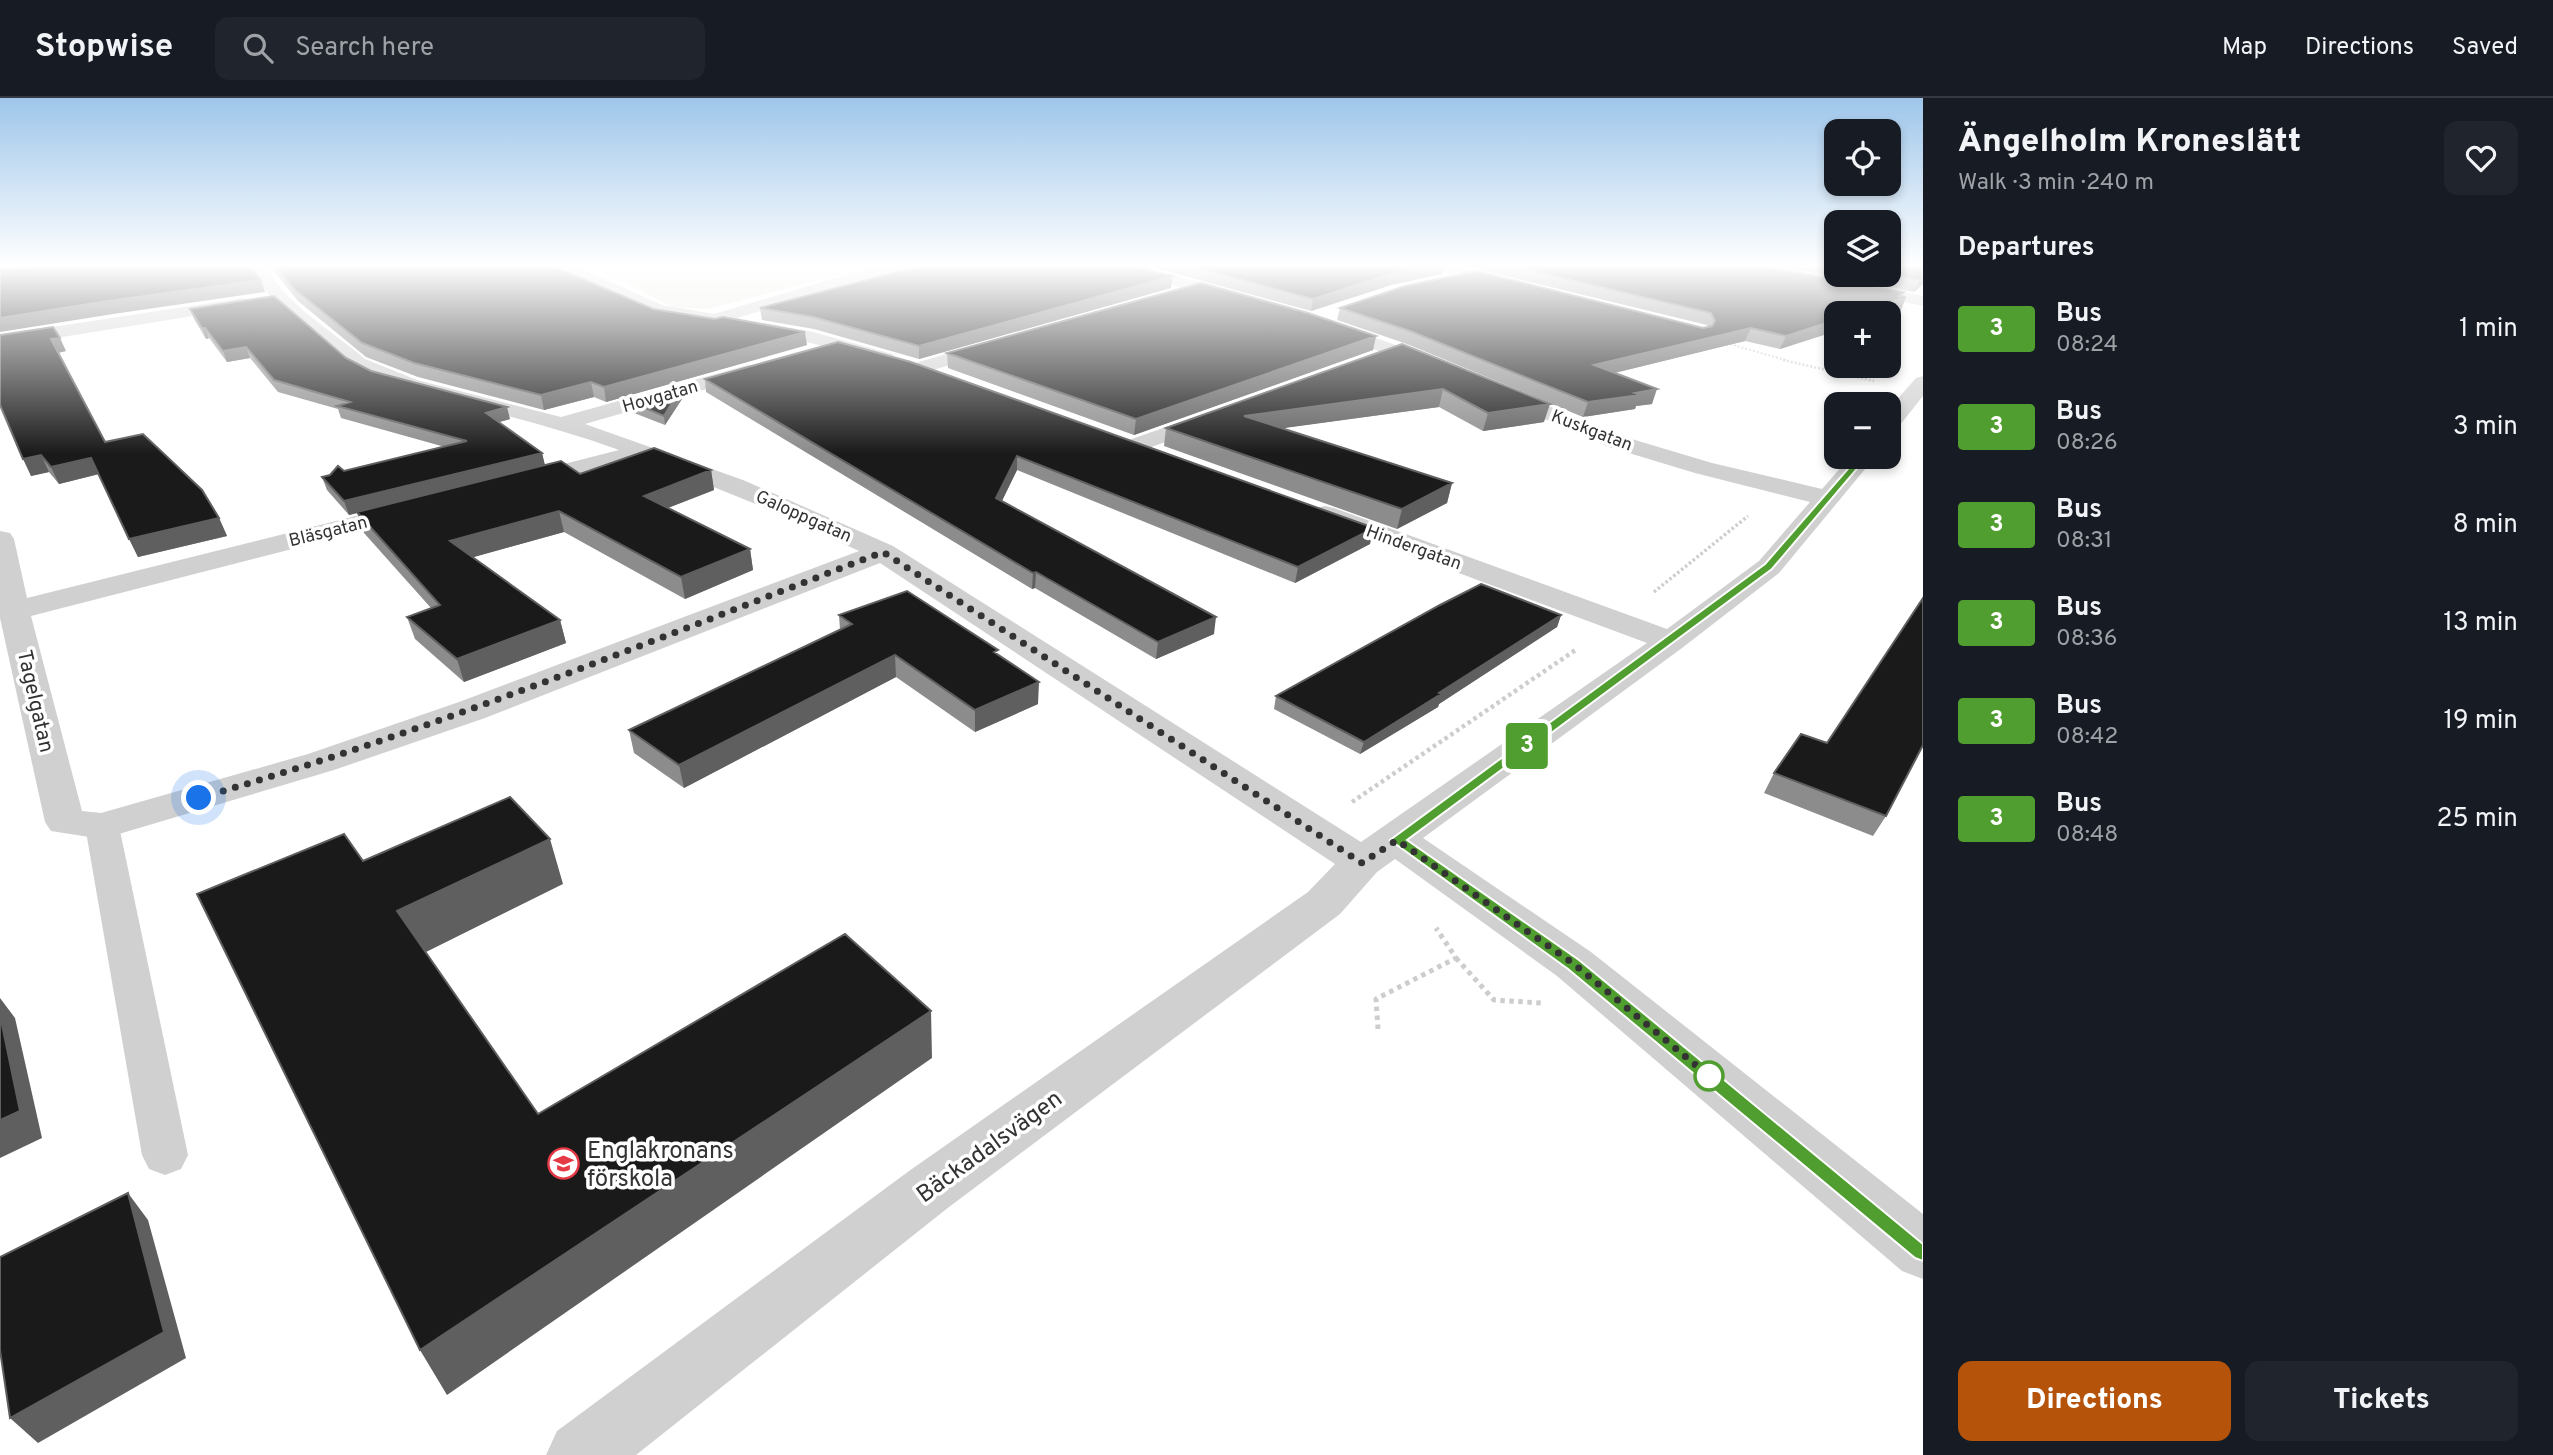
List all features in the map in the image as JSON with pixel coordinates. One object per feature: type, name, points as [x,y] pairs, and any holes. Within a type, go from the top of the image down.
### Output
[{"type":"street","points":[[0,341],[88,327]]},
{"type":"street","name":"Galoppgatan","points":[[317,327],[358,363],[372,371],[423,388],[559,424],[642,451],[806,515],[883,552],[1312,829],[1380,851]]},
{"type":"street","points":[[752,327],[841,345],[958,381]]},
{"type":"street","points":[[1333,327],[1399,350],[1459,376]]},
{"type":"street","points":[[919,368],[1012,341]]},
{"type":"street","points":[[801,356],[841,345]]},
{"type":"street","points":[[1360,364],[1399,350]]},
{"type":"street","name":"Hovgatan","points":[[559,424],[774,363]]},
{"type":"street","name":"Kuskgatan","points":[[1483,386],[1617,442],[1829,499]]},
{"type":"street","points":[[1901,409],[1919,386]]},
{"type":"street","points":[[1137,445],[1229,412]]},
{"type":"street","points":[[1111,436],[1176,459]]},
{"type":"street","points":[[495,489],[642,451]]},
{"type":"street","name":"Bäckadalsvägen","points":[[581,1455],[929,1189],[1324,903],[1380,851],[1769,567],[1853,469]]},
{"type":"street","name":"Bläsgatan","points":[[14,611],[442,502]]},
{"type":"street","name":"Hindergatan","points":[[1306,507],[1671,641]]},
{"type":"street","name":"Tagelgatan","points":[[0,540],[14,611],[83,824]]},
{"type":"street","points":[[83,824],[321,762],[472,710],[883,552]]},
{"type":"street","points":[[1380,851],[1574,964],[1923,1251]]},
{"type":"lane","points":[[83,824],[164,1155]]},
{"type":"path","points":[[1721,341],[1795,363],[1919,386]]},
{"type":"path","points":[[1312,829],[1618,622],[1782,487]]},
{"type":"path","points":[[1434,925],[1455,958],[1494,1000],[1546,1004]]},
{"type":"path","points":[[1378,1029],[1376,999],[1455,958]]},
{"type":"building","points":[[53,327],[60,338],[51,339],[105,442],[143,434],[202,490],[219,518],[129,539],[91,458],[51,467],[41,455],[23,459],[0,405],[0,335]]},
{"type":"building","points":[[310,327],[346,358],[371,371],[507,407],[486,413],[542,453],[344,501],[322,477],[330,475],[338,466],[344,471],[467,441],[337,406],[350,402],[274,380],[246,347],[223,351],[205,328],[202,328]]},
{"type":"building","points":[[342,327],[779,327],[805,332],[604,387],[591,382],[541,395],[414,363],[362,343]]},
{"type":"building","points":[[851,327],[987,327],[919,346]]},
{"type":"building","points":[[1040,327],[1350,327],[1376,336],[1136,419],[947,353]]},
{"type":"building","points":[[1399,327],[1813,327],[1786,336],[1751,328],[1594,365],[1657,389],[1635,393],[1640,395],[1588,402]]},
{"type":"building","points":[[838,342],[911,362],[1374,528],[1298,567],[1017,456],[996,498],[1216,617],[1158,642],[1036,572],[1033,573],[705,379]]},
{"type":"building","points":[[1402,344],[1550,404],[1488,413],[1443,389],[1244,416],[1452,483],[1402,509],[1166,428]]},
{"type":"building","points":[[680,390],[664,416],[633,403]]},
{"type":"building","points":[[654,448],[711,470],[644,496],[750,549],[681,577],[559,511],[450,541],[560,620],[457,659],[407,617],[440,605],[357,512],[561,461],[580,474]]},
{"type":"building","points":[[1481,584],[1561,615],[1364,742],[1276,696],[1440,605]]},
{"type":"building","points":[[907,591],[998,650],[994,652],[1039,682],[975,710],[895,655],[679,765],[629,730],[852,624],[839,615]]},
{"type":"building","points":[[1923,598],[1923,745],[1886,816],[1774,773],[1801,734],[1827,743]]},
{"type":"building","points":[[510,797],[550,839],[397,911],[538,1114],[845,934],[931,1011],[420,1350],[197,894],[344,834],[363,861]]},
{"type":"building","points":[[0,1015],[20,1111],[0,1120]]},
{"type":"building","points":[[128,1193],[164,1332],[10,1418],[0,1350],[0,1257]]},
{"type":"bus line","name":"3","points":[[1853,469],[1769,567],[1397,840],[1574,964],[1923,1251]]},
{"type":"place","name":"Englakronans förskola","points":[[564,1164]]},
{"type":"route","points":[[199,798],[321,762],[472,710],[883,552],[1362,863],[1397,840],[1574,964],[1709,1076]]}]
